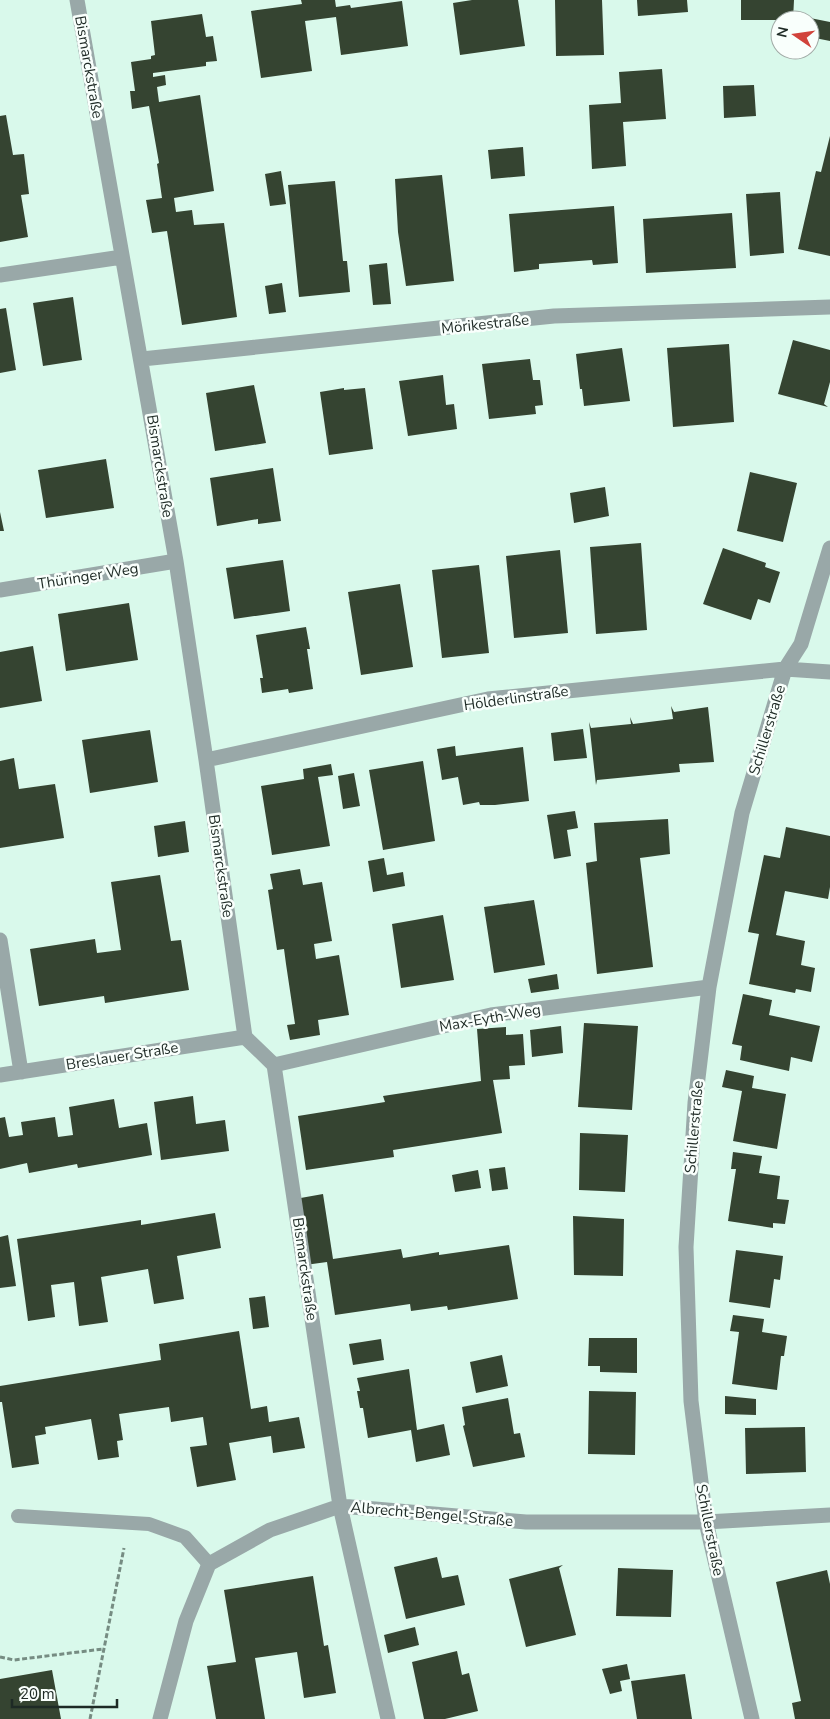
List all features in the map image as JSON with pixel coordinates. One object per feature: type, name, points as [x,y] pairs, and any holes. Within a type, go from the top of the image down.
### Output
[{"type":"street","name":"Bismarckstraße","points":[[77,0],[122,257],[142,359],[176,561],[245,1038]]},
{"type":"street","points":[[0,276],[122,257]]},
{"type":"street","name":"Mörikestraße","points":[[142,359],[554,316],[830,307]]},
{"type":"street","name":"Schillerstraße","points":[[752,1719],[706,1522],[691,1401],[686,1247],[695,1104],[709,987],[742,813],[785,669],[801,644],[830,548]]},
{"type":"street","name":"Thüringer Weg","points":[[0,590],[176,561]]},
{"type":"street","name":"Hölderlinstraße","points":[[206,760],[488,699],[785,669],[830,672]]},
{"type":"street","points":[[0,940],[21,1072]]},
{"type":"street","name":"Max-Eyth-Weg","points":[[274,1065],[491,1015],[709,987]]},
{"type":"street","points":[[245,1038],[274,1065]]},
{"type":"street","name":"Breslauer Straße","points":[[0,1075],[245,1038]]},
{"type":"street","name":"Bismarckstraße","points":[[274,1065],[340,1506],[388,1719]]},
{"type":"street","name":"Albrecht-Bengel-Straße","points":[[209,1564],[270,1530],[340,1506],[526,1522],[706,1522],[830,1515]]},
{"type":"street","points":[[160,1719],[186,1621],[209,1564]]},
{"type":"lane","points":[[18,1516],[149,1524],[184,1537],[209,1564]]},
{"type":"path","points":[[90,1719],[129,1523]]},
{"type":"path","points":[[0,1657],[14,1660],[103,1649]]},
{"type":"building","points":[[301,0],[335,0],[336,7],[350,5],[351,8],[402,1],[408,46],[341,55],[336,17],[305,21],[312,71],[261,78],[251,11],[302,4]]},
{"type":"building","points":[[472,0],[518,0],[525,46],[460,55],[453,3]]},
{"type":"building","points":[[555,0],[602,0],[604,55],[556,56]]},
{"type":"building","points":[[637,0],[687,0],[688,12],[638,16]]},
{"type":"building","points":[[741,0],[794,0],[794,10],[770,10],[770,20],[741,20]]},
{"type":"building","points":[[202,14],[206,37],[213,36],[217,61],[206,62],[206,66],[153,73],[153,77],[165,75],[166,85],[157,87],[159,102],[200,95],[214,191],[174,198],[176,212],[192,210],[194,225],[224,223],[237,317],[182,325],[167,231],[152,233],[146,200],[162,198],[157,164],[159,163],[149,106],[132,109],[130,91],[135,91],[131,62],[151,59],[151,56],[155,55],[151,21]]},
{"type":"building","points":[[820,20],[830,22],[830,41],[820,39]]},
{"type":"building","points":[[662,69],[666,119],[623,122],[626,166],[592,169],[589,105],[621,103],[619,72]]},
{"type":"building","points":[[754,85],[756,116],[724,118],[723,86]]},
{"type":"building","points":[[6,115],[13,155],[24,154],[29,194],[21,195],[28,237],[0,242],[0,116]]},
{"type":"building","points":[[830,136],[830,256],[798,249],[816,171],[821,172]]},
{"type":"building","points":[[523,147],[525,176],[491,179],[488,150]]},
{"type":"building","points":[[281,171],[286,204],[270,206],[265,174]]},
{"type":"building","points":[[442,175],[454,281],[406,286],[398,232],[395,179]]},
{"type":"building","points":[[335,181],[343,261],[347,261],[350,292],[299,297],[288,185]]},
{"type":"building","points":[[780,192],[784,253],[750,256],[746,194]]},
{"type":"building","points":[[614,206],[618,263],[593,265],[592,260],[539,264],[539,269],[514,272],[509,214]]},
{"type":"building","points":[[732,213],[736,268],[646,273],[643,219]]},
{"type":"building","points":[[387,263],[391,304],[373,305],[369,265]]},
{"type":"building","points":[[282,283],[286,312],[269,314],[265,286]]},
{"type":"building","points":[[73,297],[82,360],[43,366],[33,303]]},
{"type":"building","points":[[6,308],[16,370],[0,373],[0,309]]},
{"type":"building","points":[[793,340],[830,350],[830,382],[824,404],[828,407],[778,394]]},
{"type":"building","points":[[729,344],[734,422],[673,427],[667,348]]},
{"type":"building","points":[[622,348],[630,401],[584,406],[576,354]]},
{"type":"building","points":[[530,359],[533,380],[540,380],[543,405],[535,406],[536,414],[489,419],[482,364]]},
{"type":"building","points":[[443,375],[446,405],[454,404],[457,429],[408,436],[399,381]]},
{"type":"building","points":[[254,385],[266,443],[215,451],[206,393]]},
{"type":"building","points":[[344,388],[344,390],[365,388],[373,449],[329,455],[320,392]]},
{"type":"building","points":[[106,459],[114,508],[46,518],[38,470]]},
{"type":"building","points":[[273,468],[281,521],[258,524],[258,519],[217,526],[210,478]]},
{"type":"building","points":[[750,472],[797,483],[783,542],[737,531]]},
{"type":"building","points":[[605,487],[609,516],[574,523],[570,493]]},
{"type":"building","points":[[0,512],[4,531],[0,531]]},
{"type":"building","points":[[641,543],[647,630],[596,634],[590,547]]},
{"type":"building","points":[[723,548],[766,563],[765,567],[780,572],[770,603],[758,599],[751,620],[703,604]]},
{"type":"building","points":[[560,550],[568,633],[514,638],[506,556]]},
{"type":"building","points":[[283,560],[290,611],[234,619],[226,568]]},
{"type":"building","points":[[479,565],[489,653],[442,658],[432,570]]},
{"type":"building","points":[[400,584],[413,667],[361,675],[348,592]]},
{"type":"building","points":[[129,603],[138,660],[66,671],[58,614]]},
{"type":"building","points":[[306,627],[310,649],[307,649],[313,689],[289,693],[288,689],[262,693],[260,678],[263,678],[256,635]]},
{"type":"building","points":[[33,646],[42,701],[0,708],[0,652]]},
{"type":"building","points":[[671,706],[674,712],[708,707],[714,762],[679,764],[680,772],[597,780],[596,785],[589,722],[591,728],[631,724],[630,717],[633,724],[673,719]]},
{"type":"building","points":[[583,729],[587,758],[554,761],[551,733]]},
{"type":"building","points":[[150,730],[158,782],[90,793],[82,740]]},
{"type":"building","points":[[455,746],[456,756],[523,747],[529,801],[495,805],[480,805],[479,802],[463,805],[458,777],[442,780],[437,749]]},
{"type":"building","points":[[14,758],[19,789],[55,784],[64,838],[0,848],[0,761]]},
{"type":"building","points":[[423,761],[435,841],[383,850],[369,770]]},
{"type":"building","points":[[331,764],[333,775],[318,777],[330,846],[272,855],[261,786],[304,779],[303,769]]},
{"type":"building","points":[[354,773],[360,806],[343,809],[338,776]]},
{"type":"building","points":[[575,811],[578,828],[567,830],[571,856],[554,859],[547,815]]},
{"type":"building","points":[[668,819],[670,854],[640,858],[653,967],[597,974],[586,863],[597,861],[594,823]]},
{"type":"building","points":[[185,821],[189,852],[158,857],[154,826]]},
{"type":"building","points":[[786,827],[830,836],[830,887],[828,899],[785,891],[776,935],[805,941],[801,965],[815,968],[811,992],[796,989],[795,993],[749,984],[759,934],[748,932],[764,855],[780,858]]},
{"type":"building","points":[[384,858],[387,875],[403,872],[405,886],[373,892],[368,861]]},
{"type":"building","points":[[300,869],[303,885],[322,882],[332,941],[314,944],[316,959],[339,955],[349,1015],[318,1020],[320,1035],[290,1040],[287,1025],[295,1024],[284,949],[277,950],[268,890],[273,889],[270,874]]},
{"type":"building","points":[[160,875],[171,941],[181,940],[189,990],[105,1003],[104,996],[39,1006],[30,949],[95,939],[97,953],[121,950],[111,882]]},
{"type":"building","points":[[534,900],[545,965],[494,973],[484,907]]},
{"type":"building","points":[[443,915],[454,980],[401,988],[392,924]]},
{"type":"building","points":[[557,974],[559,989],[531,993],[528,979]]},
{"type":"building","points":[[743,994],[772,1000],[769,1015],[820,1026],[812,1062],[791,1057],[789,1071],[740,1060],[742,1046],[732,1044]]},
{"type":"building","points":[[584,1023],[638,1026],[632,1110],[578,1107]]},
{"type":"building","points":[[561,1026],[563,1053],[532,1057],[530,1030]]},
{"type":"building","points":[[506,1027],[506,1035],[523,1034],[525,1065],[509,1066],[510,1079],[493,1080],[502,1133],[393,1150],[394,1157],[306,1170],[298,1116],[385,1102],[383,1096],[481,1081],[477,1029]]},
{"type":"building","points":[[726,1070],[754,1076],[752,1088],[786,1094],[777,1149],[733,1141],[742,1091],[722,1087]]},
{"type":"building","points":[[193,1096],[196,1124],[225,1120],[229,1151],[161,1160],[154,1102]]},
{"type":"building","points":[[114,1099],[119,1128],[147,1123],[152,1155],[78,1168],[77,1164],[29,1173],[27,1163],[0,1169],[0,1118],[5,1117],[9,1137],[23,1135],[21,1122],[55,1117],[58,1137],[73,1135],[69,1107]]},
{"type":"building","points":[[580,1133],[628,1135],[625,1192],[579,1190]]},
{"type":"building","points":[[733,1152],[762,1156],[759,1173],[780,1176],[777,1199],[789,1200],[785,1224],[773,1223],[773,1228],[728,1221],[736,1169],[731,1169]]},
{"type":"building","points":[[505,1167],[508,1189],[492,1191],[489,1169]]},
{"type":"building","points":[[478,1170],[481,1188],[455,1192],[452,1175]]},
{"type":"building","points":[[323,1194],[333,1259],[401,1249],[403,1258],[439,1252],[439,1255],[509,1245],[518,1299],[448,1310],[447,1306],[411,1311],[410,1304],[335,1315],[327,1262],[305,1265],[295,1199]]},
{"type":"building","points":[[215,1213],[221,1248],[177,1256],[184,1299],[154,1304],[148,1269],[101,1277],[108,1322],[79,1326],[74,1282],[51,1285],[55,1317],[28,1321],[17,1239],[141,1220],[141,1225]]},
{"type":"building","points":[[573,1216],[624,1219],[623,1276],[574,1275]]},
{"type":"building","points":[[8,1235],[16,1286],[0,1288],[0,1237]]},
{"type":"building","points":[[736,1250],[783,1256],[780,1280],[774,1279],[770,1308],[729,1302]]},
{"type":"building","points":[[265,1296],[269,1327],[253,1329],[249,1298]]},
{"type":"building","points":[[733,1315],[764,1319],[762,1332],[787,1336],[784,1356],[781,1356],[777,1390],[732,1384],[739,1332],[730,1331]]},
{"type":"building","points":[[239,1331],[251,1409],[267,1406],[269,1422],[299,1417],[305,1448],[273,1453],[271,1436],[229,1443],[236,1480],[197,1487],[190,1447],[207,1445],[203,1417],[171,1422],[169,1407],[119,1414],[123,1440],[117,1441],[119,1457],[98,1460],[91,1419],[45,1427],[46,1434],[35,1436],[39,1464],[12,1468],[2,1402],[0,1402],[0,1386],[161,1360],[159,1344]]},
{"type":"building","points":[[589,1338],[637,1338],[637,1373],[600,1372],[600,1366],[588,1366]]},
{"type":"building","points":[[381,1339],[384,1360],[353,1365],[349,1344]]},
{"type":"building","points":[[502,1355],[508,1386],[476,1393],[470,1362]]},
{"type":"building","points":[[409,1369],[417,1430],[444,1424],[450,1455],[416,1462],[411,1430],[368,1438],[363,1408],[360,1408],[357,1391],[360,1391],[357,1378]]},
{"type":"building","points":[[589,1391],[636,1392],[635,1455],[588,1454]]},
{"type":"building","points":[[725,1396],[756,1399],[756,1415],[725,1414]]},
{"type":"building","points":[[508,1398],[514,1434],[520,1433],[525,1457],[473,1467],[463,1426],[465,1425],[462,1407]]},
{"type":"building","points":[[805,1427],[806,1472],[746,1474],[745,1428]]},
{"type":"building","points":[[437,1557],[442,1578],[458,1575],[465,1605],[406,1619],[394,1567]]},
{"type":"building","points":[[563,1565],[559,1568],[576,1635],[526,1647],[509,1579]]},
{"type":"building","points":[[618,1568],[673,1570],[671,1617],[616,1616]]},
{"type":"building","points":[[827,1570],[830,1584],[830,1719],[795,1719],[792,1703],[801,1701],[776,1582]]},
{"type":"building","points":[[313,1576],[324,1646],[328,1645],[336,1693],[304,1698],[297,1652],[255,1658],[265,1719],[216,1719],[207,1666],[236,1662],[224,1590]]},
{"type":"building","points":[[415,1627],[419,1645],[388,1653],[384,1635]]},
{"type":"building","points":[[457,1651],[462,1675],[469,1673],[478,1711],[445,1719],[424,1719],[412,1662]]},
{"type":"building","points":[[627,1664],[630,1679],[620,1681],[622,1691],[610,1694],[602,1669]]},
{"type":"building","points":[[52,1670],[61,1719],[0,1719],[0,1679]]},
{"type":"building","points":[[685,1674],[692,1719],[637,1719],[631,1681]]}]
